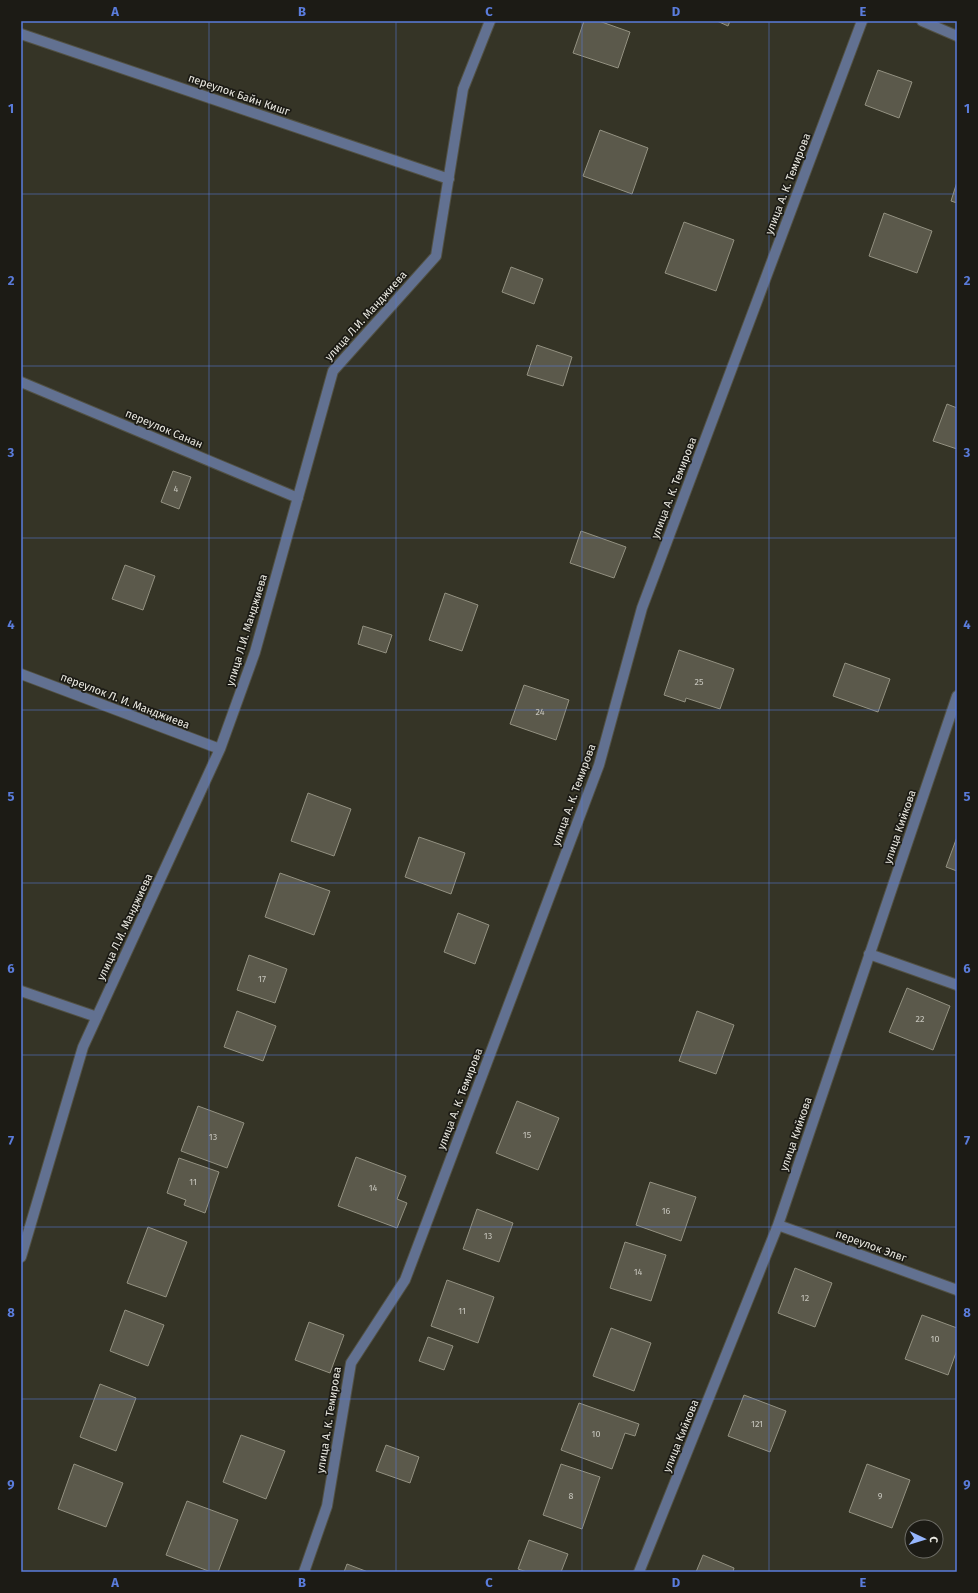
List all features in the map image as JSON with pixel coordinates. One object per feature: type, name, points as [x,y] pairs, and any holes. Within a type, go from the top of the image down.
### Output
[{"type":"street","name":"улица Л.И. Манджиева","points":[[21,1257],[83,1047],[220,749],[255,652],[333,371],[436,256],[464,90],[490,21]]},
{"type":"street","name":"улица А. К. Темирова","points":[[304,1572],[327,1506],[351,1363],[404,1280],[410,1265],[599,765],[642,608],[862,21]]},
{"type":"street","points":[[922,21],[957,36]]},
{"type":"street","name":"переулок Байн Кишг","points":[[21,34],[449,179]]},
{"type":"street","name":"переулок Санан","points":[[21,382],[298,498]]},
{"type":"street","name":"переулок Л. И. Манджиева","points":[[21,674],[220,749]]},
{"type":"street","name":"улица Кийкова","points":[[639,1572],[778,1225],[957,696]]},
{"type":"street","points":[[869,954],[957,985]]},
{"type":"street","points":[[21,991],[97,1017]]},
{"type":"street","name":"переулок Элвг","points":[[778,1225],[957,1290]]},
{"type":"building","points":[[584,21],[599,21],[630,32],[618,68],[573,53]]},
{"type":"building","points":[[717,21],[730,21],[728,26]]},
{"type":"building","points":[[878,70],[912,82],[899,118],[865,105]]},
{"type":"building","points":[[600,130],[648,148],[632,194],[583,176]]},
{"type":"building","points":[[957,182],[957,203],[951,201]]},
{"type":"building","points":[[884,213],[932,231],[917,273],[869,256]]},
{"type":"building","points":[[684,222],[734,240],[716,291],[665,273]]},
{"type":"building","points":[[511,267],[543,279],[534,304],[502,292]]},
{"type":"building","points":[[537,345],[572,357],[563,386],[527,375]]},
{"type":"building","points":[[947,404],[957,408],[957,449],[933,441]]},
{"type":"building","points":[[173,471],[191,477],[179,509],[161,502]]},
{"type":"building","points":[[581,531],[626,547],[614,578],[570,563]]},
{"type":"building","points":[[125,565],[155,576],[143,610],[112,599]]},
{"type":"building","points":[[445,593],[478,605],[462,651],[429,640]]},
{"type":"building","points":[[363,626],[392,635],[386,653],[358,644]]},
{"type":"building","points":[[679,650],[734,669],[720,709],[686,698],[685,702],[664,695]]},
{"type":"building","points":[[845,663],[890,679],[878,712],[833,696]]},
{"type":"building","points":[[524,685],[569,700],[556,740],[510,724]]},
{"type":"building","points":[[308,793],[351,809],[334,856],[291,841]]},
{"type":"building","points":[[419,837],[465,853],[451,894],[405,877]]},
{"type":"building","points":[[957,837],[957,871],[946,867]]},
{"type":"building","points":[[280,873],[330,891],[314,935],[265,917]]},
{"type":"building","points":[[458,913],[489,925],[475,964],[444,952]]},
{"type":"building","points":[[249,955],[287,969],[275,1003],[237,990]]},
{"type":"building","points":[[907,988],[950,1006],[933,1050],[889,1032]]},
{"type":"building","points":[[237,1011],[276,1026],[263,1061],[224,1047]]},
{"type":"building","points":[[697,1011],[734,1025],[716,1074],[679,1061]]},
{"type":"building","points":[[517,1101],[559,1118],[538,1170],[496,1153]]},
{"type":"building","points":[[198,1106],[244,1123],[227,1168],[181,1151]]},
{"type":"building","points":[[356,1157],[406,1176],[397,1199],[407,1203],[397,1228],[338,1206]]},
{"type":"building","points":[[179,1158],[219,1172],[205,1213],[184,1205],[186,1200],[167,1193]]},
{"type":"building","points":[[650,1182],[696,1197],[681,1241],[636,1225]]},
{"type":"building","points":[[477,1209],[513,1223],[499,1262],[463,1249]]},
{"type":"building","points":[[148,1227],[187,1242],[166,1297],[127,1283]]},
{"type":"building","points":[[625,1242],[666,1255],[651,1301],[610,1288]]},
{"type":"building","points":[[795,1268],[832,1283],[815,1327],[778,1313]]},
{"type":"building","points":[[447,1280],[494,1297],[478,1343],[431,1326]]},
{"type":"building","points":[[125,1310],[164,1325],[148,1366],[110,1351]]},
{"type":"building","points":[[922,1315],[957,1328],[957,1350],[948,1375],[905,1359]]},
{"type":"building","points":[[309,1322],[344,1335],[330,1373],[295,1360]]},
{"type":"building","points":[[611,1328],[651,1343],[634,1391],[593,1376]]},
{"type":"building","points":[[428,1337],[453,1346],[444,1370],[419,1361]]},
{"type":"building","points":[[100,1384],[136,1398],[116,1451],[80,1437]]},
{"type":"building","points":[[744,1395],[786,1411],[770,1452],[728,1436]]},
{"type":"building","points":[[579,1403],[639,1424],[635,1436],[625,1433],[612,1469],[561,1450]]},
{"type":"building","points":[[241,1435],[285,1451],[266,1499],[223,1482]]},
{"type":"building","points":[[386,1445],[419,1457],[410,1483],[376,1471]]},
{"type":"building","points":[[74,1464],[123,1483],[106,1527],[58,1509]]},
{"type":"building","points":[[561,1464],[600,1477],[582,1529],[543,1515]]},
{"type":"building","points":[[867,1464],[910,1480],[892,1528],[849,1512]]},
{"type":"building","points":[[187,1501],[238,1520],[218,1572],[211,1572],[166,1555]]},
{"type":"building","points":[[529,1540],[568,1554],[561,1572],[527,1572],[518,1569]]},
{"type":"building","points":[[703,1555],[734,1568],[733,1572],[696,1572]]},
{"type":"building","points":[[347,1564],[368,1572],[344,1572]]}]
